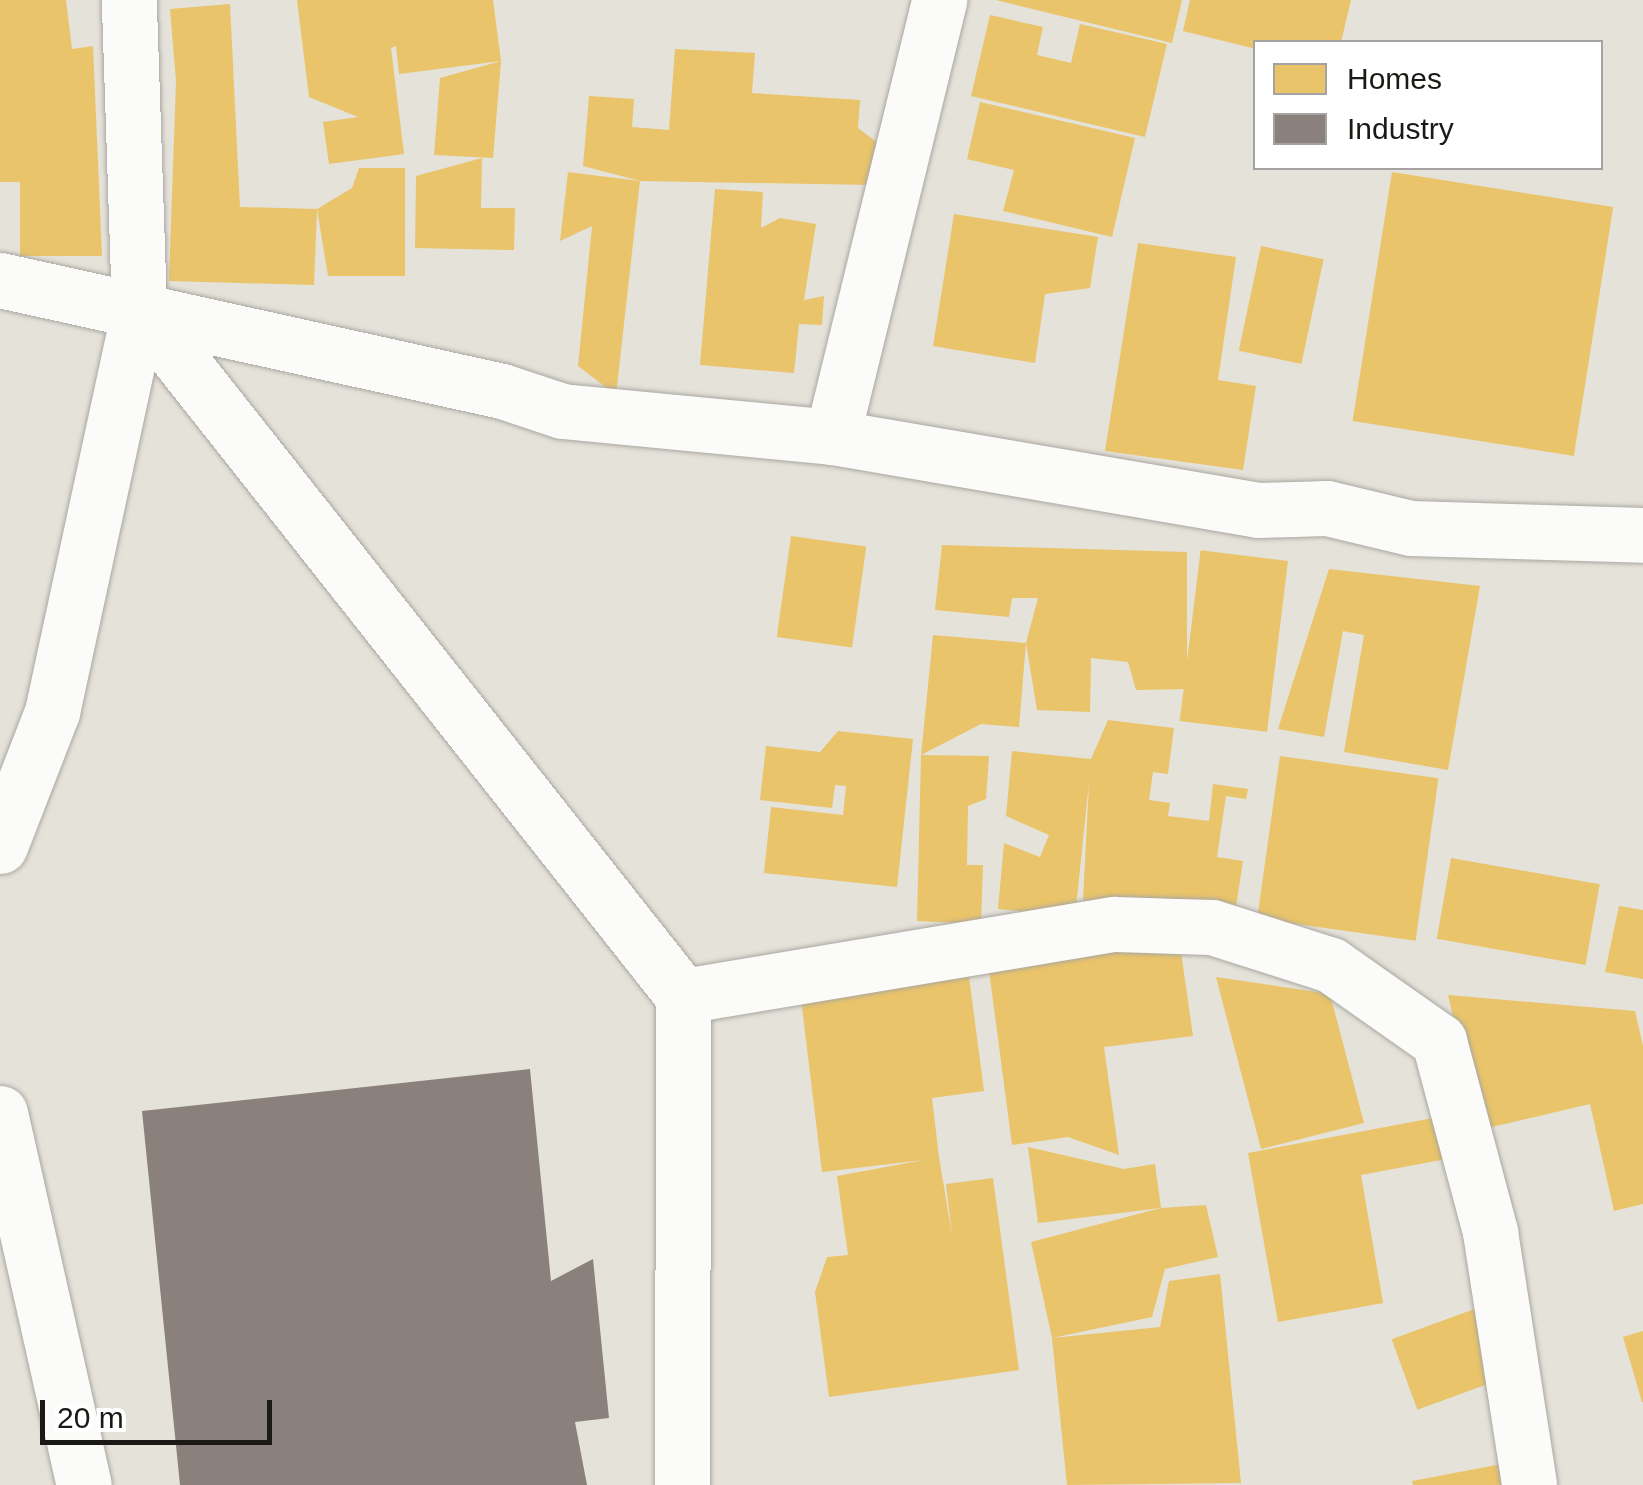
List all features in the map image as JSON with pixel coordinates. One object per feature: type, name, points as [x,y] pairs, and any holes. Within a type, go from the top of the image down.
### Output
[{"type":"street","points":[[0,846],[52,712],[139,308],[129,0]]},
{"type":"street","points":[[832,436],[939,0]]},
{"type":"street","points":[[0,280],[502,391],[562,411],[832,436],[1258,510],[1326,508],[1411,528],[1643,535]]},
{"type":"street","points":[[139,308],[683,996],[682,1485]]},
{"type":"street","points":[[683,996],[1115,924],[1212,927],[1331,965],[1439,1041],[1490,1232],[1530,1485]]},
{"type":"street","points":[[0,1113],[84,1485]]},
{"type":"building: Homes","points":[[0,0],[66,0],[72,49],[93,46],[102,256],[20,256],[20,182],[0,182]]},
{"type":"building: Homes","points":[[297,0],[493,0],[501,61],[399,74],[396,46],[391,48],[404,154],[329,164],[323,122],[358,117],[309,97]]},
{"type":"building: Homes","points":[[996,0],[1182,0],[1172,43]]},
{"type":"building: Homes","points":[[1190,0],[1351,0],[1341,40],[1253,40],[1253,48],[1183,31]]},
{"type":"building: Homes","points":[[230,4],[240,207],[317,209],[314,285],[169,281],[176,81],[170,9]]},
{"type":"building: Homes","points":[[990,15],[1043,27],[1037,55],[1071,63],[1080,24],[1167,44],[1145,137],[971,96]]},
{"type":"building: Homes","points":[[675,49],[755,53],[752,93],[860,100],[858,128],[883,147],[870,185],[640,181],[583,166],[589,96],[634,99],[632,127],[669,130]]},
{"type":"building: Homes","points":[[501,61],[493,158],[434,155],[440,78]]},
{"type":"building: Homes","points":[[980,102],[1135,138],[1112,237],[1003,211],[1014,170],[967,159]]},
{"type":"building: Homes","points":[[482,158],[481,208],[515,208],[514,250],[415,248],[416,176]]},
{"type":"building: Homes","points":[[359,168],[405,168],[405,276],[328,276],[317,209],[352,188]]},
{"type":"building: Homes","points":[[568,172],[640,181],[616,395],[578,366],[592,226],[560,241]]},
{"type":"building: Homes","points":[[1392,172],[1613,207],[1574,456],[1353,421]]},
{"type":"building: Homes","points":[[715,189],[763,192],[761,228],[780,218],[816,224],[804,300],[824,296],[822,325],[799,324],[794,373],[700,365]]},
{"type":"building: Homes","points":[[954,214],[1098,237],[1090,288],[1045,294],[1035,363],[933,346]]},
{"type":"building: Homes","points":[[1138,243],[1236,257],[1218,380],[1256,386],[1243,470],[1105,451]]},
{"type":"building: Homes","points":[[1261,246],[1324,259],[1301,364],[1239,351]]},
{"type":"building: Homes","points":[[791,536],[866,547],[852,648],[777,637]]},
{"type":"building: Homes","points":[[942,545],[1187,552],[1187,689],[1136,690],[1128,662],[1091,658],[1090,712],[1037,710],[1026,643],[1038,598],[1012,598],[1009,617],[935,610]]},
{"type":"building: Homes","points":[[1201,550],[1288,561],[1267,732],[1180,721]]},
{"type":"building: Homes","points":[[1329,569],[1480,586],[1448,770],[1344,752],[1364,635],[1343,631],[1324,737],[1278,729]]},
{"type":"building: Homes","points":[[933,635],[1026,643],[1019,727],[981,724],[921,755]]},
{"type":"building: Homes","points":[[1108,720],[1174,728],[1168,774],[1153,772],[1149,800],[1170,803],[1168,816],[1209,821],[1213,784],[1248,789],[1246,799],[1226,796],[1217,857],[1243,861],[1234,920],[1083,900],[1089,783],[1075,917],[998,909],[1004,843],[1040,857],[1049,835],[1006,816],[1012,751],[1091,759]]},
{"type":"building: Homes","points":[[838,731],[913,739],[897,887],[764,873],[771,807],[843,815],[846,786],[835,785],[832,808],[760,800],[766,746],[820,752]]},
{"type":"building: Homes","points":[[921,755],[989,756],[986,799],[968,806],[967,865],[983,865],[981,924],[917,921]]},
{"type":"building: Homes","points":[[1280,756],[1438,778],[1416,941],[1257,918]]},
{"type":"building: Homes","points":[[1451,858],[1600,884],[1585,965],[1437,939]]},
{"type":"building: Homes","points":[[1619,906],[1643,910],[1643,979],[1605,972]]},
{"type":"building: Homes","points":[[1179,938],[1193,1036],[1104,1047],[1119,1155],[1068,1137],[1012,1145],[988,963]]},
{"type":"building: Homes","points":[[969,977],[984,1091],[932,1098],[939,1157],[952,1235],[946,1184],[993,1178],[1019,1370],[829,1397],[815,1292],[827,1257],[848,1255],[837,1176],[924,1160],[822,1172],[801,999]]},
{"type":"building: Homes","points":[[1216,977],[1330,994],[1364,1123],[1261,1149]]},
{"type":"building: Homes","points":[[1448,995],[1635,1011],[1643,1046],[1643,1204],[1614,1211],[1590,1104],[1479,1130]]},
{"type":"building: Homes","points":[[1449,1115],[1457,1157],[1361,1175],[1383,1303],[1278,1322],[1248,1153]]},
{"type":"building: Homes","points":[[1028,1147],[1124,1169],[1155,1164],[1161,1208],[1038,1223]]},
{"type":"building: Homes","points":[[1206,1205],[1218,1257],[1165,1269],[1152,1317],[1052,1338],[1031,1242],[1161,1208]]},
{"type":"building: Homes","points":[[1220,1274],[1241,1483],[1067,1485],[1052,1338],[1160,1327],[1169,1281]]},
{"type":"building: Homes","points":[[1480,1307],[1506,1377],[1417,1410],[1392,1339]]},
{"type":"building: Homes","points":[[1643,1331],[1643,1402],[1642,1402],[1623,1337]]},
{"type":"building: Homes","points":[[1507,1463],[1511,1485],[1413,1485],[1412,1481]]},
{"type":"building: Industry","points":[[530,1069],[551,1281],[593,1259],[609,1418],[575,1422],[587,1485],[180,1485],[142,1111]]}]
